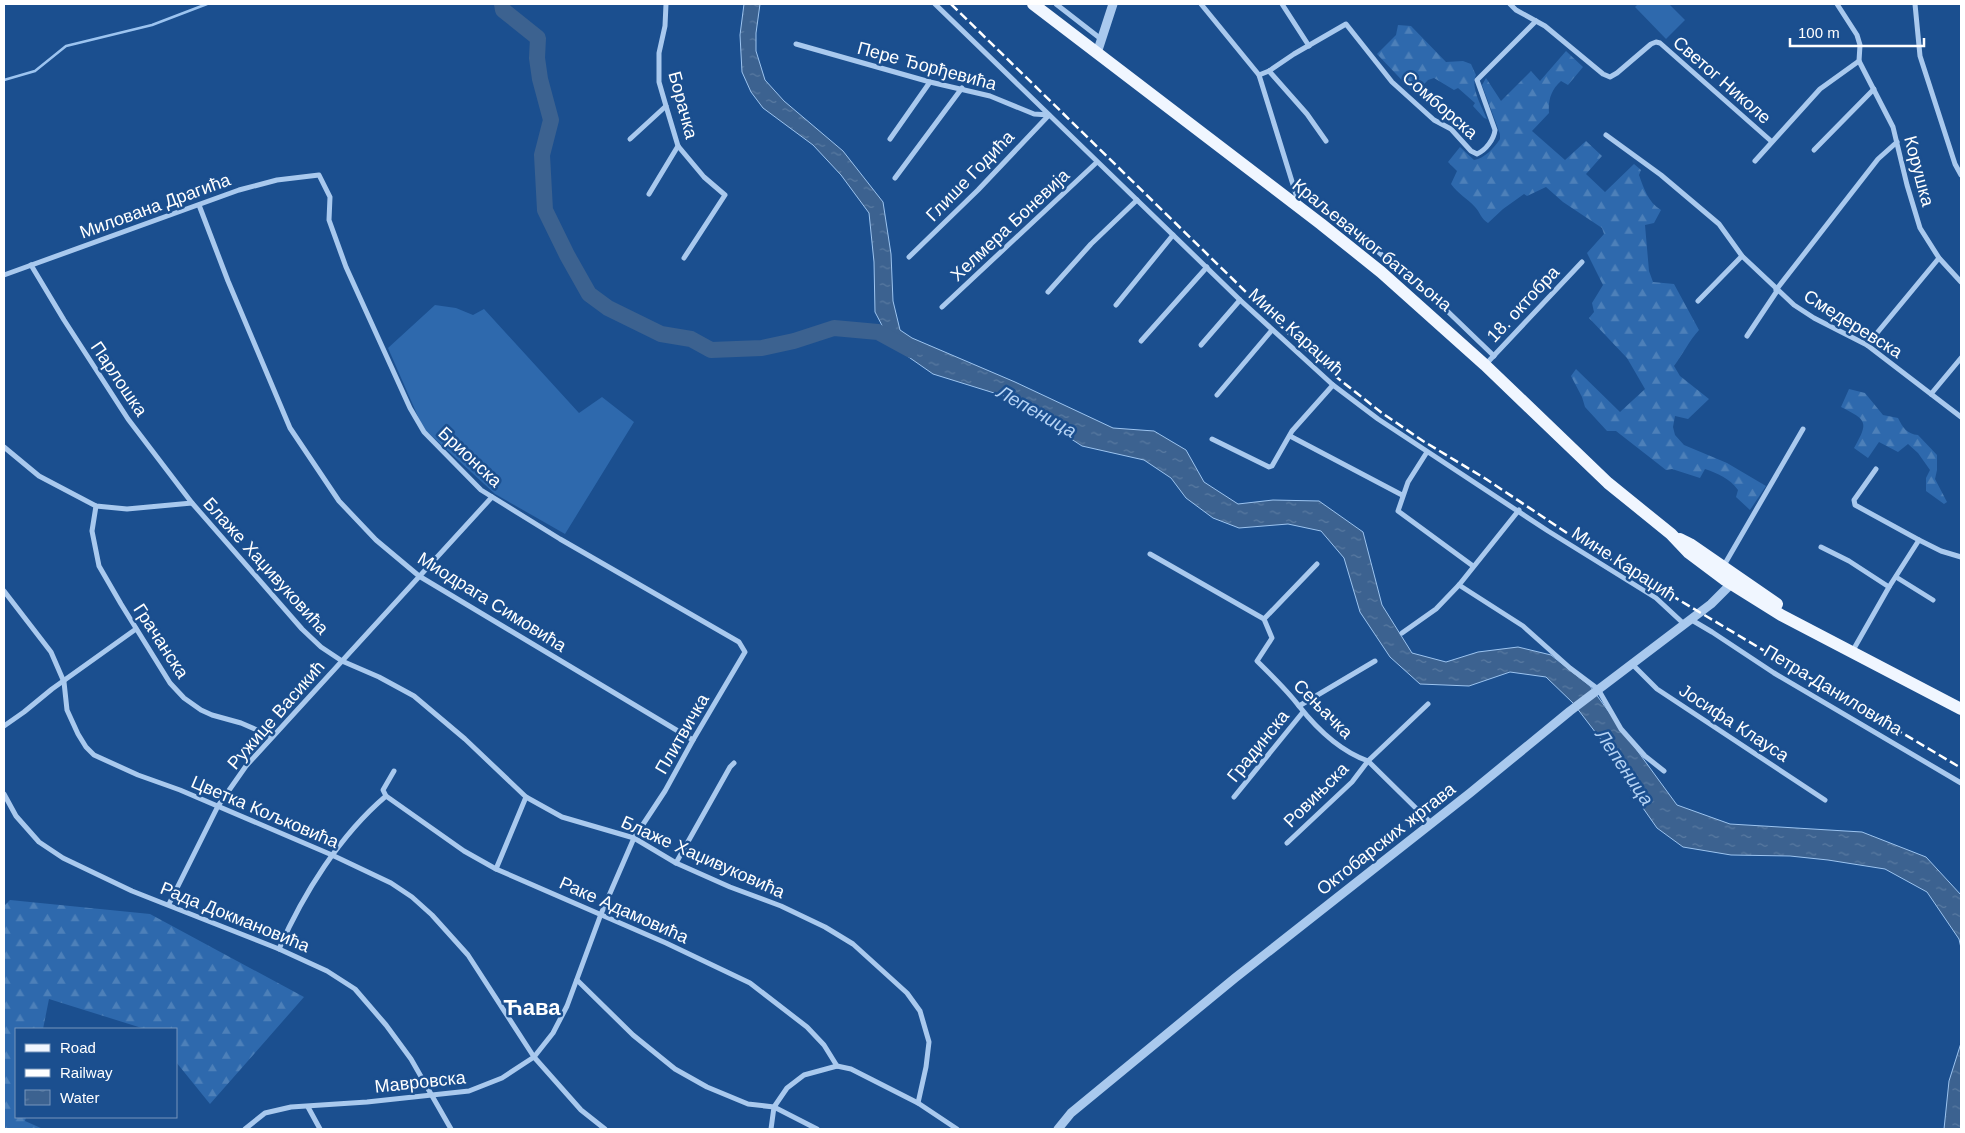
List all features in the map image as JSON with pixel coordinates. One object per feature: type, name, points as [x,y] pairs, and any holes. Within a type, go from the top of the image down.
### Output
[{"type":"main road","name":"Краљевачког батаљона","points":[[1033,4],[1300,207],[1490,360],[1608,483],[1671,534],[1689,554],[1735,581],[1781,615],[1961,709]]},
{"type":"main road","name":"Краљевачког батаљона","points":[[1671,534],[1690,544],[1723,567],[1735,581]]},
{"type":"street","name":"Борачка","points":[[666,4],[665,26],[659,53],[659,82],[678,146],[704,177],[725,195],[684,258]]},
{"type":"street","name":"Мине Караџић","points":[[935,4],[1096,162],[1332,385],[1427,452],[1519,510],[1548,531],[1656,598],[1687,622]]},
{"type":"street","points":[[1056,4],[1101,40]]},
{"type":"street","points":[[1097,53],[1113,4]]},
{"type":"street","points":[[1201,4],[1258,75],[1300,207]]},
{"type":"street","points":[[1282,4],[1309,46]]},
{"type":"street","name":"Светог Николе","points":[[1510,4],[1516,10],[1560,38],[1603,74],[1610,77],[1618,74],[1651,44],[1660,43],[1771,141]]},
{"type":"street","name":"Корушка","points":[[1837,4],[1856,35],[1860,45],[1860,61],[1889,118],[1920,228],[1938,258],[1961,282]]},
{"type":"street","points":[[1915,4],[1920,56],[1955,164],[1961,175]]},
{"type":"street","name":"Сомборска","points":[[1258,75],[1269,71],[1346,24],[1392,82],[1434,120],[1451,130],[1471,151],[1477,154],[1482,152],[1494,137],[1494,130],[1477,80],[1536,21]]},
{"type":"street","name":"Пере Ђорђевића","points":[[796,44],[930,82],[990,96],[1034,114],[1049,115]]},
{"type":"street","points":[[1755,161],[1815,94],[1830,81],[1860,61]]},
{"type":"street","points":[[1269,71],[1308,114],[1326,140]]},
{"type":"street","points":[[890,139],[930,82]]},
{"type":"street","points":[[895,178],[962,88]]},
{"type":"street","points":[[1814,150],[1874,89]]},
{"type":"street","points":[[630,139],[666,106]]},
{"type":"street","name":"Глише Годића","points":[[909,257],[978,190],[1049,115]]},
{"type":"street","name":"Смедеревска","points":[[1606,136],[1661,175],[1719,224],[1742,256],[1777,290],[1814,318],[1867,345],[1961,417]]},
{"type":"street","points":[[1777,290],[1878,159],[1897,142]]},
{"type":"street","points":[[649,194],[678,146]]},
{"type":"street","name":"Хелмера Боневија","points":[[942,307],[1096,162]]},
{"type":"street","name":"Милована Драгића","points":[[4,275],[239,190],[277,180],[319,175]]},
{"type":"street","name":"Брионска","points":[[319,175],[330,197],[329,220],[346,267],[410,408],[424,432],[481,490],[492,498],[739,642]]},
{"type":"street","points":[[1294,187],[1377,251],[1441,305],[1490,360]]},
{"type":"street","points":[[1048,292],[1091,244],[1137,200]]},
{"type":"street","name":"Миодрага Симовића","points":[[199,205],[228,281],[290,428],[339,501],[376,540],[420,576],[693,740]]},
{"type":"street","points":[[1116,305],[1173,235]]},
{"type":"street","points":[[1698,301],[1742,256]]},
{"type":"street","points":[[1867,345],[1938,258]]},
{"type":"street","name":"18. октобра","points":[[1490,360],[1582,262]]},
{"type":"street","name":"Парлошка","points":[[31,265],[128,419],[192,503]]},
{"type":"street","points":[[1141,341],[1207,267]]},
{"type":"street","name":"Смедеревска","points":[[1747,336],[1777,290]]},
{"type":"street","points":[[1201,345],[1240,300]]},
{"type":"street","points":[[1217,395],[1272,330]]},
{"type":"street","points":[[1931,394],[1961,358]]},
{"type":"street","points":[[1212,439],[1269,467],[1272,466],[1292,431],[1332,385]]},
{"type":"street","points":[[1723,567],[1803,429]]},
{"type":"street","points":[[1290,436],[1402,495]]},
{"type":"street","name":"Блаже Хаџивуковића","points":[[4,447],[39,476],[96,506],[127,509],[192,503],[302,629],[321,647],[342,661],[379,677],[414,696],[465,739],[526,797],[562,817],[634,838],[676,863],[730,887],[781,906],[825,927],[853,944],[907,993],[920,1012],[929,1042],[918,1103]]},
{"type":"street","points":[[1427,452],[1408,482],[1398,511],[1473,566]]},
{"type":"street","points":[[1876,470],[1854,500],[1855,505],[1941,551],[1961,557]]},
{"type":"street","name":"Ружице Васикић","points":[[169,904],[218,806],[246,766],[271,736],[492,498]]},
{"type":"street","name":"Грачанска","points":[[96,506],[92,532],[100,566],[170,683],[184,698],[201,710],[212,715],[241,722],[271,736]]},
{"type":"street","points":[[1402,633],[1436,610],[1519,510]]},
{"type":"street","points":[[1851,653],[1919,540]]},
{"type":"street","points":[[1821,547],[1849,561],[1889,587]]},
{"type":"street","points":[[1150,554],[1264,619],[1317,564]]},
{"type":"street","points":[[1896,577],[1933,600]]},
{"type":"street","name":"Октобарских жртава","points":[[1058,1129],[1071,1113],[1235,978],[1432,824],[1570,711],[1711,604],[1735,581]]},
{"type":"street","points":[[1459,584],[1523,626],[1570,668],[1595,692],[1621,729],[1645,756],[1664,771]]},
{"type":"street","name":"Цветка Кољковића","points":[[4,590],[51,652],[64,682],[68,710],[78,734],[86,747],[94,755],[332,855],[390,883],[412,897],[432,915],[468,955],[534,1056],[581,1110],[605,1129]]},
{"type":"street","name":"Сењачка","points":[[1264,619],[1272,638],[1257,661],[1334,743],[1354,756],[1368,761],[1432,824]]},
{"type":"street","name":"Петра Даниловића","points":[[1687,622],[1712,632],[1774,672],[1961,783]]},
{"type":"street","points":[[4,726],[136,629]]},
{"type":"street","name":"Плитвичка","points":[[634,838],[665,791],[745,652],[739,642]]},
{"type":"street","name":"Градинска","points":[[1299,706],[1375,661]]},
{"type":"street","name":"Јосифа Клауса","points":[[1632,664],[1657,689],[1825,800]]},
{"type":"street","name":"Ровињска","points":[[1286,844],[1352,782],[1368,761],[1428,704]]},
{"type":"street","name":"Градинска","points":[[1234,797],[1303,712]]},
{"type":"street","points":[[676,863],[734,762]]},
{"type":"street","points":[[279,949],[301,904],[332,855],[372,808],[386,796],[383,790],[394,771]]},
{"type":"street","name":"Рада Докмановића","points":[[4,794],[16,816],[39,842],[63,858],[132,891],[279,949],[327,971],[355,989],[391,1031],[411,1059],[451,1129]]},
{"type":"street","name":"Раке Адамовића","points":[[386,796],[464,850],[496,869],[600,914],[750,983],[807,1026],[824,1045],[837,1066]]},
{"type":"street","points":[[496,869],[526,797]]},
{"type":"street","name":"Мавровска","points":[[245,1129],[265,1113],[291,1107],[469,1091],[484,1087],[502,1078],[534,1056],[554,1033],[577,980],[600,914],[634,838]]},
{"type":"street","points":[[577,980],[633,1035],[675,1069],[707,1087],[748,1104],[774,1107],[817,1129]]},
{"type":"street","points":[[771,1129],[774,1107],[787,1088],[804,1075],[837,1066],[851,1069],[918,1103],[957,1129]]},
{"type":"street","points":[[308,1106],[320,1129]]},
{"type":"street","points":[[1050,1129],[1071,1113]]},
{"type":"green space","points":[[1638,4],[1669,4],[1685,20],[1666,39],[1635,7]]},
{"type":"green space","points":[[1398,25],[1411,26],[1446,62],[1463,61],[1471,64],[1476,75],[1474,85],[1487,119],[1473,106],[1475,103],[1458,88],[1454,90],[1434,78],[1428,80],[1415,94],[1377,54],[1396,35]]},
{"type":"green space","points":[[1566,51],[1583,67],[1568,85],[1561,81],[1558,84],[1551,95],[1549,113],[1532,131],[1565,160],[1586,141],[1602,156],[1586,174],[1605,192],[1634,164],[1641,170],[1639,175],[1647,195],[1661,210],[1654,223],[1645,225],[1649,271],[1653,282],[1674,284],[1699,330],[1674,366],[1680,376],[1709,399],[1688,419],[1675,416],[1673,427],[1675,435],[1684,445],[1727,463],[1766,486],[1750,510],[1736,497],[1738,490],[1723,477],[1705,469],[1700,478],[1672,469],[1666,470],[1616,431],[1607,431],[1585,407],[1571,376],[1576,369],[1620,412],[1645,389],[1627,358],[1589,318],[1594,312],[1592,303],[1603,285],[1587,253],[1604,234],[1602,228],[1563,202],[1546,187],[1527,196],[1524,194],[1488,223],[1475,207],[1451,184],[1457,171],[1448,162],[1460,147],[1474,160],[1489,152],[1500,139],[1500,134],[1482,85],[1486,78],[1501,101],[1531,71],[1540,81]]},
{"type":"green space","points":[[435,305],[456,308],[473,315],[484,309],[579,413],[602,397],[634,422],[565,534],[495,494],[423,428],[388,348]]},
{"type":"green space","points":[[1849,389],[1865,393],[1883,415],[1898,418],[1906,430],[1918,435],[1937,455],[1935,479],[1947,502],[1944,504],[1926,491],[1926,478],[1930,470],[1918,453],[1908,444],[1898,452],[1879,442],[1868,458],[1854,448],[1862,432],[1863,423],[1856,415],[1841,407]]},
{"type":"green space","points":[[10,900],[150,914],[304,997],[210,1104],[178,1064],[178,1028],[142,1028],[49,999],[43,1028],[15,1028],[15,1118],[26,1118],[25,1121],[43,1129],[4,1129],[4,906]]},
{"type":"water","points":[[744,4],[760,4],[756,33],[756,51],[765,80],[784,101],[843,151],[883,202],[891,254],[893,301],[900,330],[912,338],[1015,382],[1113,428],[1154,431],[1186,450],[1204,482],[1238,504],[1273,500],[1319,501],[1363,532],[1382,605],[1412,653],[1446,662],[1478,652],[1518,647],[1551,655],[1590,686],[1677,805],[1730,824],[1862,832],[1926,857],[1961,895],[1961,948],[1959,939],[1927,892],[1885,869],[1828,860],[1790,856],[1731,855],[1683,847],[1657,828],[1629,788],[1612,754],[1573,703],[1546,677],[1510,672],[1469,686],[1420,684],[1390,657],[1360,612],[1344,558],[1321,531],[1288,524],[1239,528],[1213,518],[1186,498],[1171,478],[1144,460],[1082,446],[1007,397],[933,374],[890,344],[895,336],[886,333],[875,312],[874,262],[869,213],[841,175],[813,145],[763,108],[751,92],[742,72],[740,35]]},
{"type":"water","points":[[1961,1043],[1961,1129],[1944,1129],[1949,1081]]},
{"type":"waterway","points":[[4,80],[35,71],[66,46],[152,25],[207,4]]},
{"type":"waterway","name":"Лепеница","points":[[502,4],[503,10],[538,38],[537,58],[540,79],[551,120],[542,155],[545,210],[589,294],[608,308],[661,334],[691,339],[711,350],[762,348],[794,341],[834,328],[878,332],[911,350]]},
{"type":"railway","points":[[951,4],[1291,336],[1335,376],[1382,413],[1570,535],[1961,768]]},
{"type":"district","name":"Ћава","points":[[532,1007]]}]
